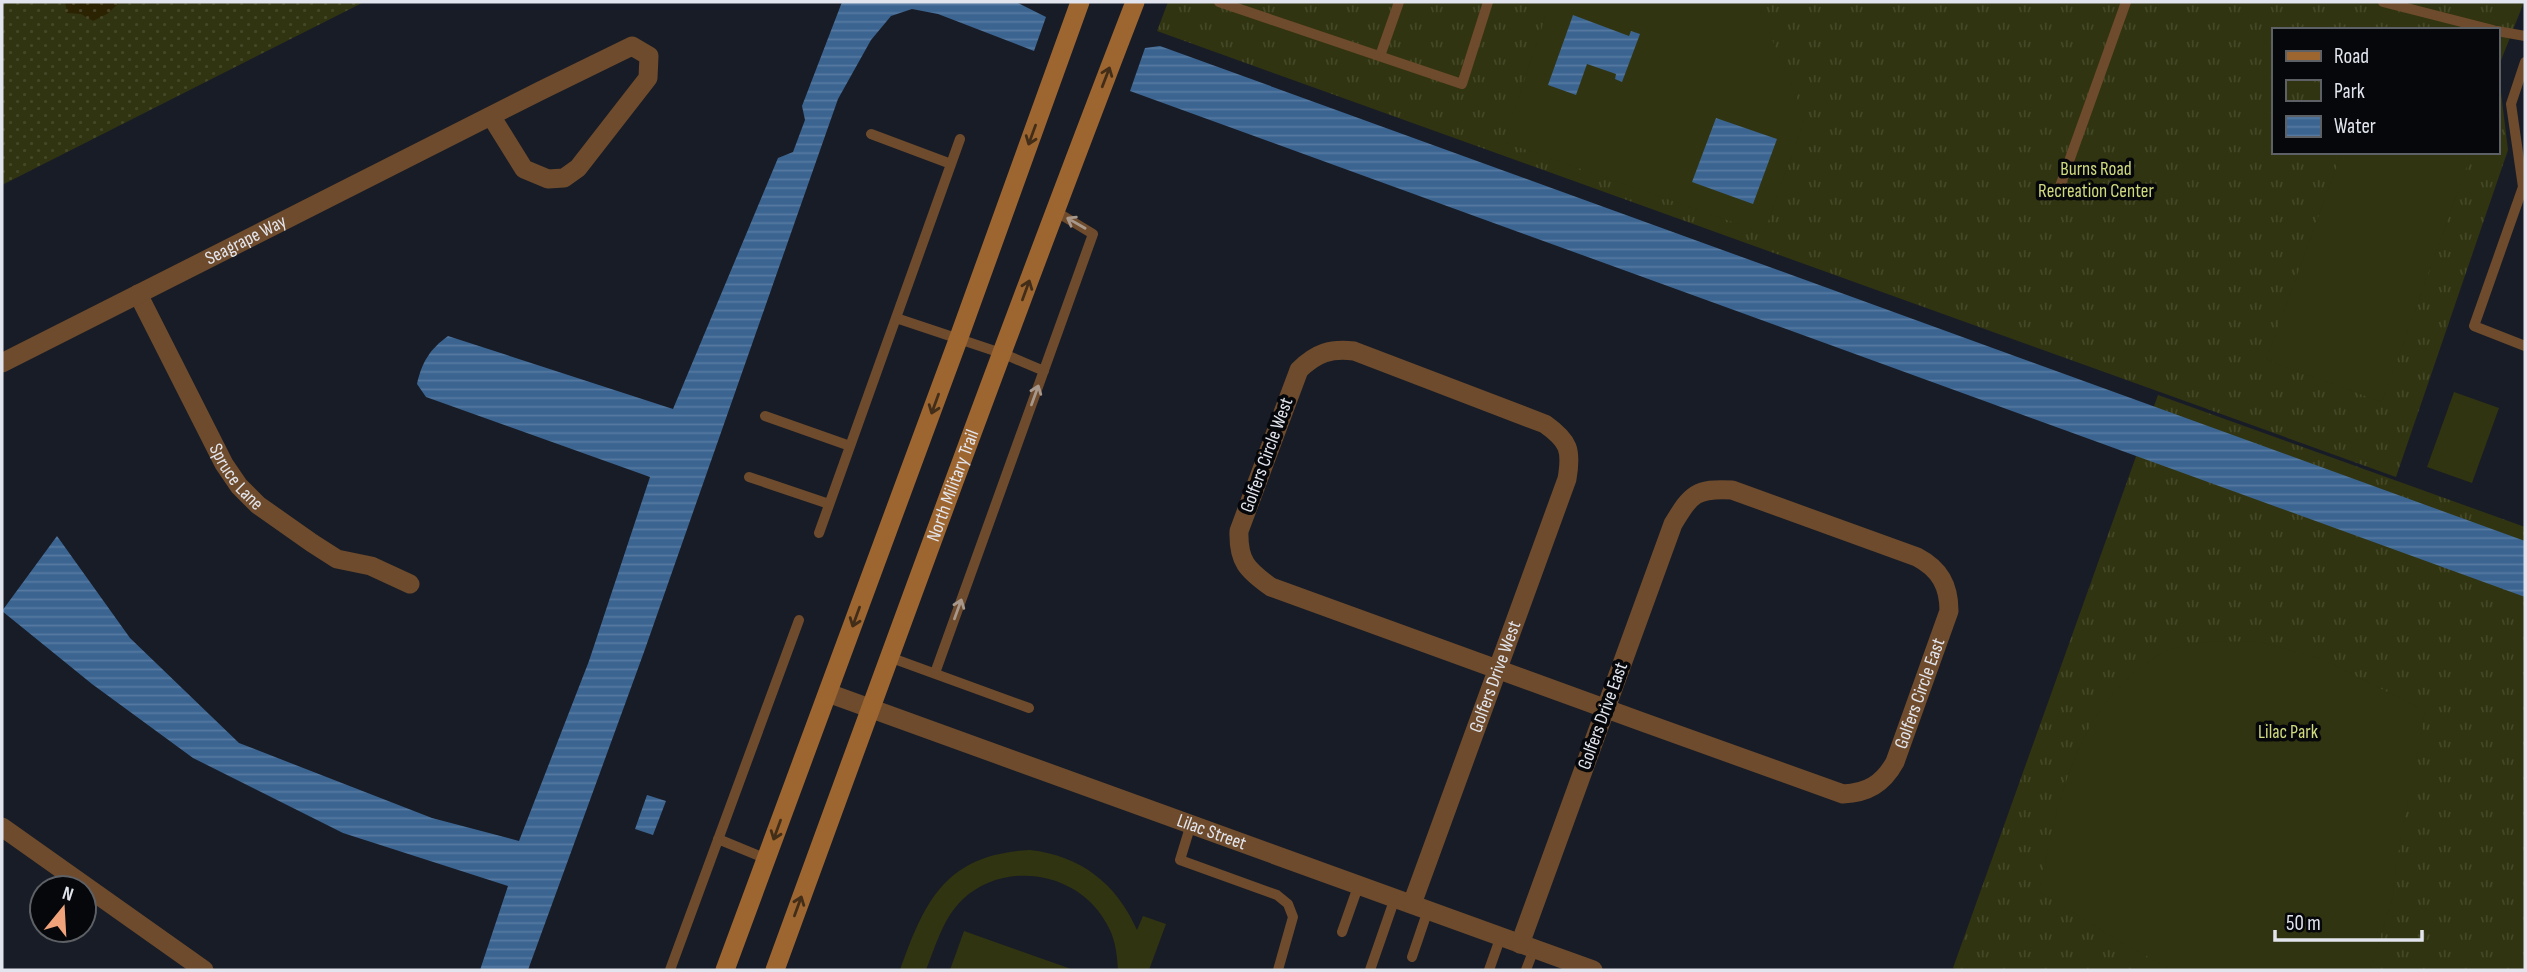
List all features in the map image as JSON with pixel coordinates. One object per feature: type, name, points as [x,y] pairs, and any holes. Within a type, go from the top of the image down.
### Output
[{"type":"main road","points":[[725,970],[1080,2]]},
{"type":"main road","name":"North Military Trail","points":[[775,970],[889,657],[1004,354],[1054,211],[1135,2]]},
{"type":"street","name":"Seagrape Way","points":[[2,363],[491,116],[632,46],[649,56],[648,78],[578,168],[564,178],[548,179],[524,169],[491,116]]},
{"type":"street","name":"Spruce Lane","points":[[138,294],[224,464],[239,486],[258,505],[337,559],[371,566],[410,584]]},
{"type":"street","name":"Golfers Circle West","points":[[1568,447],[1561,435],[1545,424],[1354,351],[1325,351],[1311,358],[1299,370],[1293,382],[1240,531],[1239,546],[1242,560],[1251,573],[1271,587],[1606,709]]},
{"type":"street","name":"Golfers Drive West","points":[[1412,904],[1567,479],[1570,461],[1568,447]]},
{"type":"street","name":"Golfers Circle East","points":[[1606,709],[1843,794],[1858,794],[1872,789],[1889,774],[1895,762],[1949,611],[1945,582],[1930,564],[1917,557],[1732,490],[1711,489],[1696,493]]},
{"type":"street","name":"Golfers Drive East","points":[[1527,946],[1606,709],[1673,524],[1685,504],[1696,493]]},
{"type":"street","name":"Lilac Street","points":[[828,693],[1501,936],[1568,966],[1593,970]]},
{"type":"street","points":[[2,827],[204,970]]},
{"type":"lane","points":[[1219,2],[1462,84],[1488,2]]},
{"type":"lane","points":[[1380,56],[1399,2]]},
{"type":"lane","points":[[2058,191],[2126,2]]},
{"type":"lane","points":[[2383,2],[2487,28]]},
{"type":"lane","points":[[2499,31],[2525,36]]},
{"type":"lane","points":[[2525,62],[2511,104],[2523,187],[2474,326],[2525,346]]},
{"type":"lane","points":[[871,134],[951,164]]},
{"type":"lane","points":[[819,533],[960,139]]},
{"type":"lane","points":[[935,673],[1093,234],[1054,211]]},
{"type":"lane","points":[[896,318],[1004,354],[1044,371]]},
{"type":"lane","points":[[765,416],[850,446]]},
{"type":"lane","points":[[749,477],[830,504]]},
{"type":"lane","points":[[670,970],[799,620]]},
{"type":"lane","points":[[889,657],[1029,708]]},
{"type":"lane","points":[[1191,824],[1180,860],[1277,895],[1288,904],[1293,917],[1278,970]]},
{"type":"lane","points":[[718,839],[766,859]]},
{"type":"lane","points":[[1342,932],[1359,884]]},
{"type":"lane","points":[[1412,904],[1412,957]]},
{"type":"lane","points":[[1370,970],[1412,904]]},
{"type":"lane","points":[[1489,970],[1501,936]]},
{"type":"lane","points":[[1526,970],[1527,946]]},
{"type":"green space","points":[[2,2],[364,2],[2,185]]},
{"type":"green space","name":"Burns Road Recreation Center","points":[[1168,2],[2524,2],[2499,65],[2499,28],[2272,28],[2272,154],[2499,154],[2499,76],[2508,150],[2396,477],[1157,31]]},
{"type":"green space","points":[[1756,2],[1805,117],[1764,233],[1504,142],[1550,3]]},
{"type":"green space","points":[[2341,154],[2471,154],[2382,402],[2266,360]]},
{"type":"green space","points":[[2454,392],[2499,408],[2472,483],[2427,467]]},
{"type":"green space","name":"Lilac Park","points":[[2158,395],[2525,527],[2525,970],[1953,968]]},
{"type":"green space","points":[[2207,641],[2260,642],[2322,659],[2425,711],[2396,865],[2393,896],[2370,970],[2173,970],[2126,945],[2039,891],[2063,790],[2089,728],[2108,700],[2131,675],[2165,651]]},
{"type":"green space","points":[[1030,850],[1065,858],[1095,875],[1119,899],[1137,930],[1143,916],[1166,924],[1149,970],[1118,970],[1115,944],[1109,928],[1097,909],[1082,894],[1043,877],[1022,876],[1001,878],[981,886],[963,899],[945,923],[926,970],[900,970],[919,922],[943,885],[959,871],[978,861],[1001,853]]},
{"type":"green space","points":[[964,931],[1074,970],[950,970]]},
{"type":"sand","points":[[65,2],[120,2],[107,14],[93,21],[81,14],[67,13]]},
{"type":"water","points":[[842,2],[1016,2],[1046,17],[1034,51],[938,14],[912,9],[891,16],[871,40],[838,99],[644,652],[528,970],[480,970],[508,886],[343,833],[193,758],[92,684],[2,611],[57,536],[130,638],[239,743],[432,818],[519,841],[589,661],[650,477],[426,397],[417,384],[421,369],[436,346],[448,336],[673,409],[778,158],[793,152],[805,120],[802,106]]},
{"type":"water","points":[[1573,15],[1629,36],[1631,31],[1640,34],[1622,82],[1615,79],[1616,74],[1587,64],[1576,95],[1548,85]]},
{"type":"water","points":[[1160,46],[2525,541],[2525,597],[1130,91],[1145,48]]},
{"type":"water","points":[[1716,118],[1777,139],[1753,204],[1692,182]]},
{"type":"water","points":[[647,795],[666,801],[653,835],[635,829]]}]
